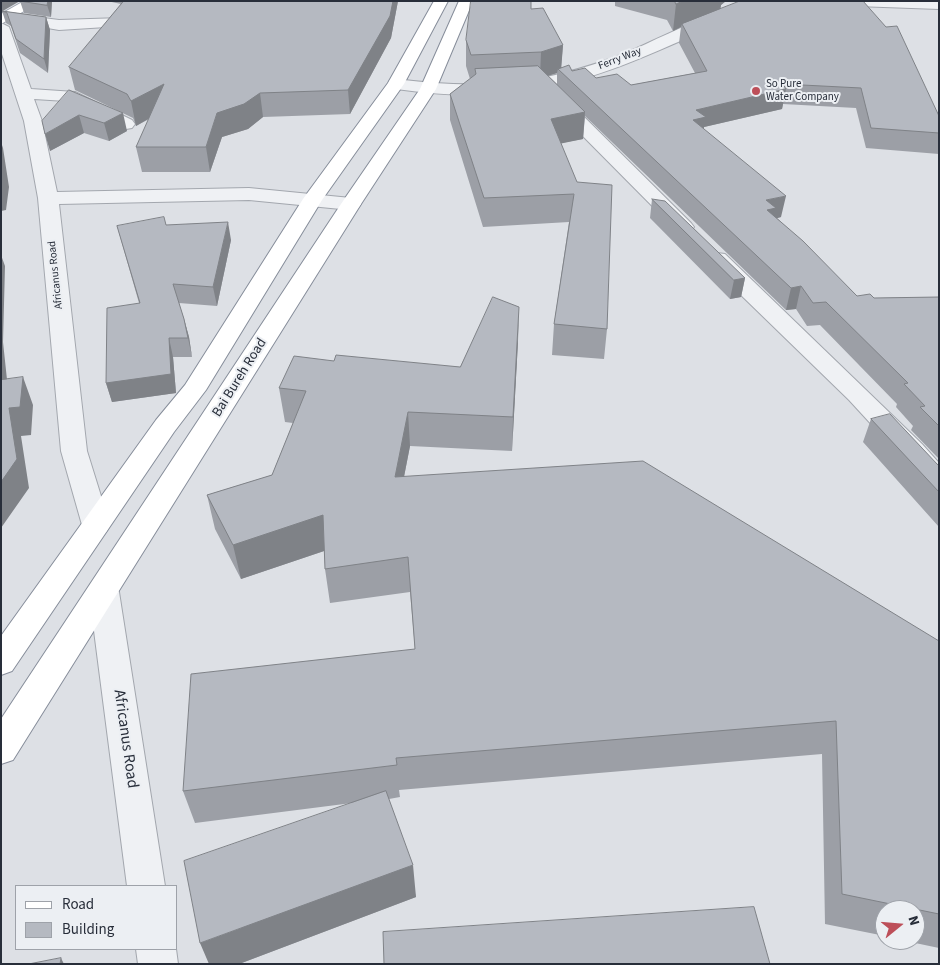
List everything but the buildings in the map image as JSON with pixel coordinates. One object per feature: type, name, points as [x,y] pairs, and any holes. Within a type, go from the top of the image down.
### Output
[{"type":"main road","points":[[3,21],[35,1]]},
{"type":"main road","points":[[1,662],[165,426],[194,390],[313,199],[396,84],[441,1]]},
{"type":"main road","name":"Bai Bureh Road","points":[[1,749],[104,592],[351,204],[428,88],[454,34],[466,1]]},
{"type":"street","points":[[828,1],[939,5]]},
{"type":"street","name":"Ferry Way","points":[[396,84],[428,88],[501,88],[542,85],[613,62],[732,14]]},
{"type":"street","points":[[3,21],[59,24],[122,22]]},
{"type":"street","name":"Africanus Road","points":[[3,21],[15,84],[33,121],[48,198],[74,451],[96,525]]},
{"type":"street","points":[[15,84],[69,96],[126,124]]},
{"type":"street","points":[[542,85],[700,242],[834,370],[904,440],[939,480]]},
{"type":"street","points":[[48,198],[249,194],[351,204]]},
{"type":"street","name":"Africanus Road","points":[[104,592],[146,885]]},
{"type":"street","points":[[156,950],[158,964]]},
{"type":"place","name":"So Pure Water Company","points":[[756,91]]}]
